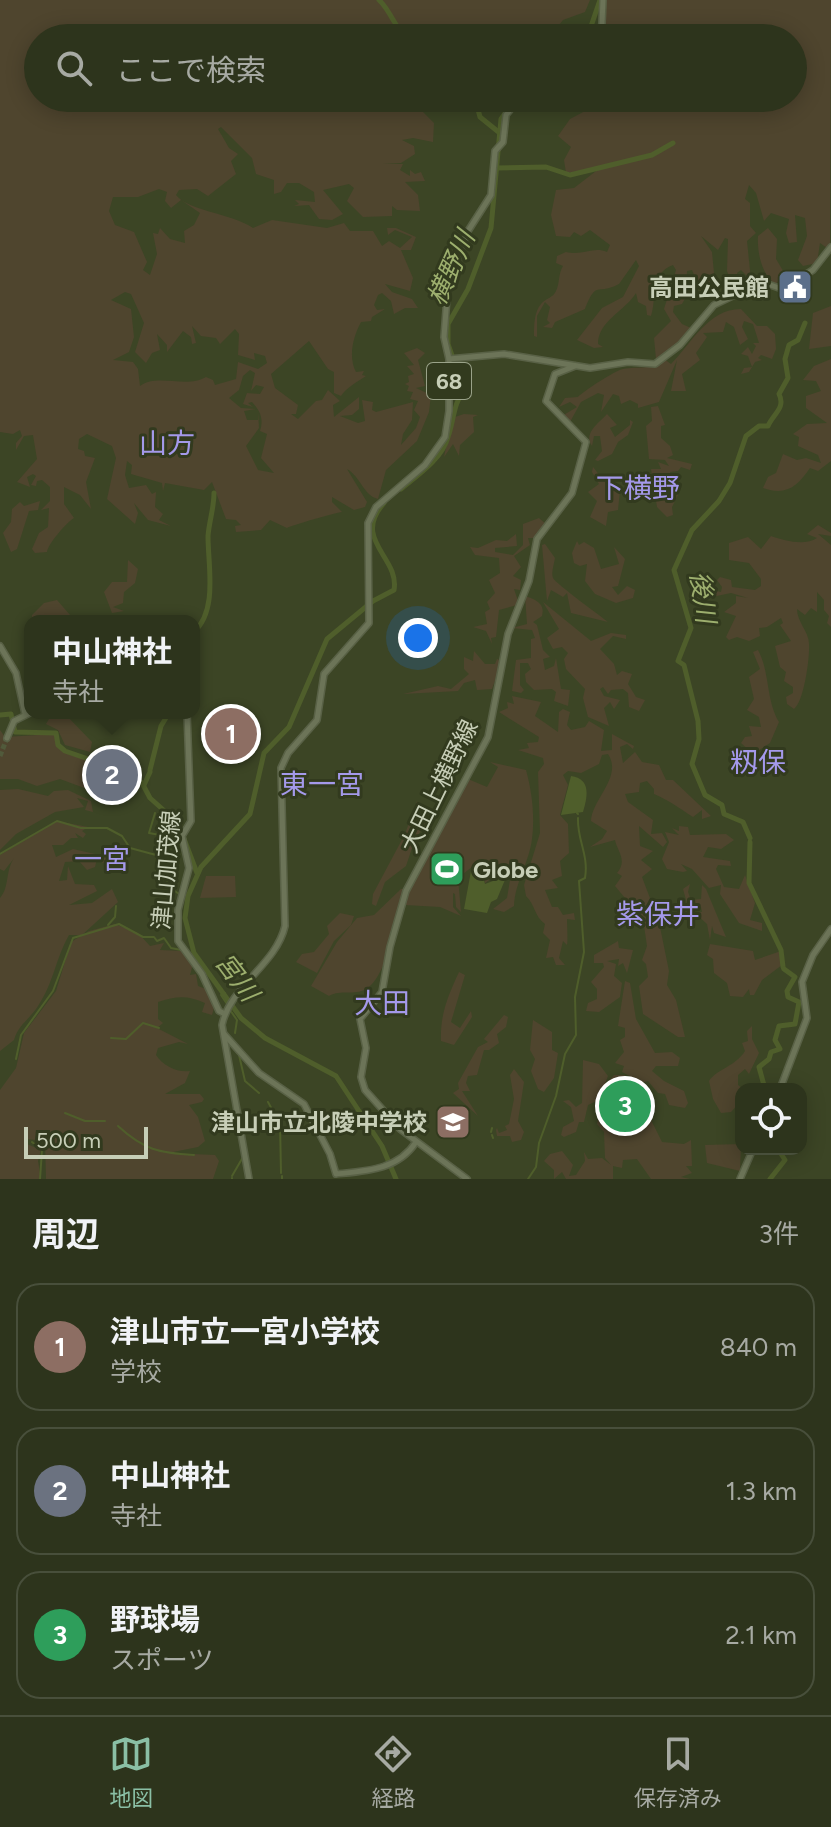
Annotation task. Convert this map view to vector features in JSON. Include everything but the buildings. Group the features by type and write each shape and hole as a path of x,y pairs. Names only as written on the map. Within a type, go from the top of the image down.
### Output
{"main road":[{"path":"602,24 603,0"},
{"name":"68","path":"226,1012 277,946 285,926 280,778 283,763 317,720 324,674 367,627 371,607 368,523 376,507 425,465 445,437 452,359 444,337 448,284 468,231 491,195 508,112"},
{"path":"452,359 512,355 600,368 631,362 655,364 680,345 719,302 762,282 782,289 813,270 831,247"},
{"name":"大田上横野線","path":"416,1142 388,1118 362,1083 366,1048 360,1019 382,992 390,947 407,889 488,737 508,634 529,581 538,537 572,493 584,460 586,442 546,401 556,373 575,366"},
{"path":"0,646 16,673 24,703"},
{"path":"7,738 17,719 24,716"},
{"name":"津山加茂線","path":"187,719 191,821 184,834 189,868 178,910 178,941 202,974 219,1011 226,1012"},
{"path":"782,1083 807,1018 801,986 803,976 831,929"},
{"path":"226,1012 222,1032 227,1043 249,1179"},
{"path":"227,1043 259,1073 304,1104 330,1154 336,1174 370,1172 395,1161 416,1142 467,1179"},
{"path":"740,1179 750,1155"}],"shaded area":[{"path":"0,0 590,0 585,12 560,24 24,24 24,112 423,112 434,123 433,142 413,138 402,140 414,146 415,154 401,163 383,164 403,164 400,170 410,176 410,170 415,174 421,172 425,181 405,182 418,195 420,211 397,210 392,206 392,216 363,217 347,201 354,188 349,184 323,190 343,214 332,220 319,219 309,205 294,206 299,204 295,200 315,202 314,192 299,183 287,183 281,192 274,194 274,180 256,174 252,158 221,127 218,129 229,148 238,154 231,161 236,174 208,196 197,189 179,190 176,195 190,205 253,228 272,220 327,228 344,223 350,231 373,231 382,246 389,241 400,248 412,237 395,230 388,235 387,228 396,228 416,237 411,250 401,250 413,278 410,291 385,284 392,292 412,299 418,308 405,308 394,314 391,301 382,293 378,295 374,305 377,310 385,309 371,321 361,322 352,347 356,372 364,371 362,375 366,376 341,396 334,393 334,372 328,369 309,341 271,374 275,388 298,405 296,414 291,414 298,419 316,401 322,400 328,390 340,401 333,405 334,417 359,397 359,409 352,415 340,416 358,423 365,421 362,400 373,402 372,410 376,412 413,402 412,420 403,434 401,445 416,428 420,417 414,410 418,401 410,399 413,392 407,391 409,386 405,384 409,382 408,376 414,374 407,366 414,365 404,353 417,348 425,353 418,360 425,386 416,388 431,395 429,412 417,441 386,470 378,499 369,494 347,469 367,502 365,507 354,510 332,497 332,502 342,512 287,528 270,520 261,530 236,532 235,526 241,525 236,520 226,519 212,482 204,490 165,483 163,491 162,483 131,474 132,465 127,461 125,475 129,488 146,485 152,494 156,492 155,507 163,514 159,520 171,526 148,520 134,503 138,513 135,524 107,499 116,458 112,446 87,434 79,439 78,449 84,451 85,456 95,458 86,482 91,509 80,495 64,487 64,504 74,518 58,534 47,552 35,553 32,549 39,533 48,527 49,508 41,510 50,501 50,487 42,480 37,481 36,486 31,485 36,476 33,474 27,477 30,487 17,482 37,459 33,435 24,436 16,450 16,443 22,436 20,430 13,434 0,432","holes":["159,189 167,192 165,201 171,208 181,200 200,213 194,225 184,231 185,243 170,239 160,228 158,234 153,233 157,254 150,275 143,270 147,262 134,232 115,225 109,211 113,197 138,197","125,292 131,294 144,323 135,352 146,363 152,353 160,350 157,334 167,345 167,352 183,331 191,337 192,344 196,343 192,326 201,336 216,338 220,344 235,329 239,334 238,355 255,360 254,353 265,356 267,363 258,369 238,362 236,379 215,385 213,380 206,377 190,382 147,382 140,386 138,369 133,362 113,360 129,352 134,337 131,309 111,300","250,370 255,373 251,391 256,385 264,387 260,394 247,393 243,404 253,407 248,403 252,402 259,412 262,422 260,431 267,434 261,458 274,473 258,470 246,446 259,428 258,412 258,420 247,420 244,411 256,409 241,408 229,398 239,390 243,376"]},
{"path":"605,0 831,0 830,245 827,248 820,243 817,263 803,266 798,260 807,236 805,218 795,215 797,242 789,243 786,233 789,219 771,213 764,221 756,193 749,185 745,199 750,203 750,226 756,233 747,241 751,280 741,270 737,273 739,285 733,286 727,271 728,239 725,238 718,250 701,236 712,252 716,294 704,299 692,270 687,271 686,297 682,304 674,306 673,312 682,324 691,328 678,344 656,359 654,338 671,321 664,309 676,270 673,265 660,274 651,316 647,315 646,306 638,302 636,293 602,329 598,344 603,347 594,348 577,340 602,308 623,297 639,266 636,260 619,284 595,291 585,309 555,322 552,328 543,327 550,323 547,320 550,307 545,302 537,316 537,337 534,336 535,319 539,307 557,288 563,266 556,263 557,256 566,252 607,252 610,245 590,230 581,236 574,232 570,237 556,236 551,215 556,190 574,188 600,168 566,173 564,160 571,147 558,136 570,119 583,112 807,112 807,24 605,24"},
{"path":"768,228 777,239 776,259 785,274 776,284 764,270 758,250 758,236"},
{"path":"831,306 831,346 809,349 813,313"},
{"path":"741,309 757,326 767,326 775,334 776,349 772,359 761,355 758,358 762,360 752,367 748,356 741,354 748,347 752,354 756,346 753,343 759,343 753,324 744,321 742,327 748,339 740,345 734,327 726,322 723,332 703,333 707,337 696,353 700,360 682,374 686,391 671,391 677,360 659,402 638,408 638,404 630,400 621,404 619,396 613,394 601,412 604,395 598,393 581,402 570,422 562,416 577,407 570,402 559,407 565,398 578,397 623,369 648,367 664,359 671,364 710,321 729,311"},
{"path":"831,359 831,461 818,471 810,468 800,480 785,490 763,488 768,477 776,473 783,454 797,460 806,458 821,463 818,455 798,446 799,437 793,434 807,424 827,423 806,408 806,396 821,391 816,381 803,380 814,366"},
{"path":"658,406 665,425 661,426 661,438 670,446 673,455 667,458 692,464 690,470 681,467 678,471 670,472 678,495 672,507 673,515 667,517 657,507 651,469 661,469 658,462 669,466 665,460 649,459 646,426 652,421 651,407"},
{"path":"464,414 478,415 473,417 474,432 460,445 459,456 453,444 444,457 452,418"},
{"path":"607,414 617,425 610,428 615,437 630,425 630,420 633,422 628,435 618,442 612,454 598,461 595,460 602,451 600,436 594,436 592,446 589,437"},
{"path":"593,467 604,481 620,491 618,510 608,512 606,526 590,517 597,501 588,492 599,484 592,472"},
{"path":"40,501 38,510 29,511 17,549 11,552 3,533 11,522 12,509 20,502 24,506"},
{"path":"539,518 547,525 539,530 536,538 528,538 530,545 514,556 521,567 513,576 521,580 520,590 514,589 517,605 499,610 496,637 491,638 492,644 486,631 473,627 487,624 485,612 490,609 487,602 495,593 489,580 500,573 499,558 475,555 470,547 478,548 496,540 507,541 516,534 517,546 495,548 495,552 513,555 523,545 523,524"},
{"path":"818,525 831,533 831,536 818,534 831,545 831,627 827,623 829,616 824,610 824,600 817,592 817,612 811,608 805,615 797,609 809,650 803,689 794,709 787,704 786,697 793,693 793,687 784,681 786,672 780,667 775,646 791,641 780,625 783,623 781,618 767,627 759,628 760,636 749,641 737,637 729,640 726,637 736,616 724,612 736,603 736,596 748,598 731,593 707,598 702,586 709,582 713,590 721,592 722,587 717,580 720,577 731,580 732,587 755,590 761,586 761,579 749,563 729,560 729,543 748,537 761,549 771,536 807,542 817,538 807,534"},
{"path":"577,541 579,545 584,542 594,548 601,569 619,564 614,547 625,559 618,586 612,587 618,595 627,586 635,590 633,598 616,603 595,594 585,581 587,564 580,566 574,563 572,553"},
{"path":"545,544 555,558 553,578 608,622 571,613 567,593 563,597 551,590 547,601 542,545"},
{"path":"128,560 138,569 135,583 124,592 123,603 113,607 124,611 112,613 104,592 112,582 127,582"},
{"path":"525,596 538,602 542,608 542,616 533,622 537,625 543,650 550,657 543,659 545,670 554,666 556,658 561,689 570,690 568,706 554,701 556,692 552,689 534,690 526,682 525,674 531,669 528,663 520,663 520,685 524,690 521,693 512,691 516,660 531,658 531,639 535,638 532,630 512,628 527,624"},
{"path":"57,600 70,615 32,615 44,603"},
{"path":"543,602 591,641 611,633 626,635 626,639 613,636 600,649 614,664 617,675 622,671 632,674 628,684 636,697 645,700 639,711 629,707 628,693 623,689 611,690 608,694 603,687 600,689 604,696 620,700 614,709 610,702 604,708 609,726 588,717 583,698 585,689 566,669 564,659 568,653 562,647 553,649 547,638 559,629"},
{"path":"758,650 779,722 770,743 753,754 741,743 745,737 752,736 749,726 761,727 759,717 747,710 754,699 749,677 760,669 753,652"},
{"path":"474,651 485,664 495,664 497,659 502,661 492,689 477,690 475,680 464,683 458,691 403,694 438,686 451,689 469,674 464,669 464,657 473,661"},
{"path":"512,696 541,702 535,716 558,732 559,712 563,709 570,712 567,725 571,730 585,727 589,721 604,730 601,751 612,750 612,734 634,746 633,749 627,744 620,747 623,763 635,752 642,762 659,765 666,780 673,780 711,816 702,819 702,810 693,817 654,794 647,781 640,783 639,792 625,794 628,802 653,820 651,834 662,833 667,842 663,847 639,826 640,846 653,851 641,860 652,869 642,877 659,922 669,971 667,985 676,1000 685,1037 678,1037 643,1014 639,986 648,977 646,964 642,960 647,946 643,919 634,905 626,915 633,920 621,919 625,898 615,886 622,876 617,873 622,860 615,840 590,847 607,831 591,821 612,771 608,754 602,755 599,764 581,773 568,771 563,775 568,785 560,815 568,824 569,853 560,861 562,876 552,880 558,888 545,890 552,907 558,907 563,915 574,913 575,920 567,919 567,945 563,941 559,958 565,965 556,965 553,957 546,958 550,940 543,933 545,924 526,896 524,885 540,833 538,772 544,764 543,758 518,750 529,748 527,743 538,742 539,737 499,712 508,708 507,702 514,704"},
{"path":"49,719 70,719 92,742 90,752 65,745 58,730 46,724"},
{"path":"0,730 5,737 54,734 64,749 92,761 103,776 129,792 107,789 95,792 60,779 37,786 18,779 0,779"},
{"path":"490,762 526,770 530,787 532,839 514,906 504,912 493,909 507,898 511,874 502,871 485,883 481,870 475,870 473,866 458,878 461,912 456,907 453,893 453,907 461,916 440,907 405,905 409,890 468,779 487,787 498,767"},
{"path":"571,776 585,785 583,812 561,815"},
{"path":"18,789 48,796 54,791 68,790 91,801 93,812 85,810 88,801 77,798 84,807 55,812 16,834 0,850 0,790"},
{"path":"417,801 421,819 426,824 415,839 406,866 385,882 376,906 372,904 373,894 405,834"},
{"path":"57,821 88,827 82,831 86,834 83,838 75,833 78,838 71,838 63,845 52,845 56,857 73,849 104,856 116,852 103,863 97,859 95,867 87,870 79,861 65,862 59,881 67,880 68,866 75,884 94,885 97,891 69,905 92,903 112,889 118,902 82,935 69,935 35,1011 18,1030 14,1040 0,1051 0,898 15,857 4,871 0,869 0,855"},
{"path":"679,826 688,827 690,835 726,834 734,840 721,849 708,847 703,857 730,861 731,866 718,865 716,869 724,887 739,889 745,875 755,903 750,920 762,923 762,931 739,923 720,894 721,885 709,888 692,869 681,864 687,871 667,869 662,859 669,842 665,832 679,835 672,828 679,831"},
{"path":"481,870 485,884 493,881 502,871 507,875 487,913 464,909 471,871"},
{"path":"206,876 235,876 236,897 200,898"},
{"path":"690,884 688,892 691,900 701,899 702,885 706,889 726,937 714,933 712,926 710,940 707,924 694,912 702,912 701,907 693,901 688,907 683,889"},
{"path":"401,889 405,889 391,944 373,983 361,991 329,996 311,986 337,942 357,918 374,915"},
{"path":"340,913 354,916 351,925 334,941 317,973 296,962 302,954 314,952 329,934 327,926"},
{"path":"115,924 138,933 150,946 164,943 160,950 182,951 193,964 190,975 196,974 198,986 206,989 214,1008 212,1015 202,1012 205,1003 199,1000 176,998 158,1002 158,1019 163,1023 157,1028 188,1044 179,1042 158,1048 156,1055 171,1068 190,1071 185,1083 165,1094 200,1094 204,1099 189,1105 198,1117 205,1141 198,1147 168,1153 215,1155 219,1161 213,1179 46,1179 45,1141 26,1139 27,1144 41,1150 38,1161 41,1179 0,1179 0,1090 16,1068 24,1033 56,991 71,942 89,931"},
{"path":"618,941 619,948 633,950 627,973 623,963 618,966 619,959 607,961 616,964 614,976 622,983 620,997 599,1012 586,1011 588,1003 597,999 597,989 591,982 604,967 603,963 594,963 594,955"},
{"path":"710,944 753,951 755,960 781,951 782,965 762,980 754,995 750,995 749,989 743,997 730,996 727,983 714,973 713,959 707,955"},
{"path":"459,972 465,975 451,1022 460,1028 471,1011 472,1017 454,1045 441,1041 441,1031 446,1005"},
{"path":"625,981 630,983 636,1019 655,1053 672,1052 680,1058 678,1066 656,1066 652,1071 684,1091 688,1103 685,1108 669,1105 665,1094 658,1093 648,1081 642,1083 622,1072 624,1066 615,1063 624,1052 620,1040 625,1037 625,1028 618,1026"},
{"path":"504,1015 508,1017 506,1027 497,1034 499,1043 484,1050 477,1075 468,1076 466,1083 470,1091 462,1091 478,1116 453,1093 459,1089 458,1083 478,1047 488,1042 484,1039"},
{"path":"533,1020 552,1032 552,1050 558,1053 554,1078 544,1092 538,1089 531,1071 535,1059 530,1050"},
{"path":"752,1026 752,1039 759,1053 749,1074 745,1069 738,1075 735,1108 731,1112 721,1113 713,1099 709,1081 745,1051 742,1043 748,1041 747,1031"},
{"path":"583,1060 599,1064 608,1076 599,1100 588,1105 584,1122 579,1122 576,1132 564,1137 561,1135 563,1127 574,1121 571,1107 563,1101 569,1100 576,1107 582,1103"},
{"path":"514,1069 524,1082 518,1121 524,1132 521,1140 512,1142 510,1136 497,1136 496,1130 499,1133 507,1130 505,1126 509,1124 514,1099 510,1075"},
{"path":"614,1075 624,1075 641,1086 648,1114 662,1142 684,1144 691,1140 692,1166 686,1166 692,1173 681,1177 690,1179 651,1179 637,1159 623,1160 622,1168 613,1166 613,1179 566,1179 562,1172 554,1179 554,1170 544,1161 550,1154 562,1151 573,1165 569,1176 576,1175 585,1161 584,1152 588,1159 602,1158 611,1165 605,1158 604,1132 597,1124 606,1084"},
{"path":"735,1144 735,1155 741,1155 740,1171 707,1163 705,1145"}],"waterway":[{"path":"379,0 396,24"},
{"name":"横野川","path":"592,24 600,0"},
{"path":"479,112 480,117 501,134"},
{"name":"横野川","path":"401,489 441,452 464,389 448,344 448,324 468,289 491,228 501,119 506,112"},
{"path":"496,168 546,167 570,175 652,155 673,143"},
{"name":"後川","path":"750,838 743,822 724,814 722,805 705,795 692,764 699,739 698,721 684,665 678,661 691,628 674,570 692,530 719,501 730,483 746,436 759,426 768,426 778,411 781,403 779,394 788,378 785,359 789,345 798,340 805,323"},
{"path":"200,624 209,600 208,536 214,493"},
{"name":"横野川","path":"384,503 375,516 372,528 394,578 394,590 373,601 327,639 289,727 264,753 250,814 201,867 188,896 185,918 194,953 241,1018 265,1038 336,1076 382,1146 396,1179"},
{"name":"宮川","path":"0,715 11,714 15,732 56,733 58,745 65,751 94,761 119,765 142,783 150,798 178,823 197,873"},
{"path":"150,770 165,719"},
{"path":"92,792 109,784 113,786 125,771"},
{"path":"144,785 150,772"},
{"path":"155,813 149,833 160,835"},
{"path":"528,1179 536,1167 539,1143 556,1096 565,1054 576,1035 575,997 584,952 579,881 585,878 586,870 578,818"},
{"path":"0,854 57,821 81,828 107,828 122,836 130,848 156,855 157,878 179,894"},
{"path":"157,852 160,835 167,828"},
{"name":"後川","path":"750,842 749,883 781,950 783,967"},
{"path":"167,883 168,853"},
{"path":"108,925 115,917 116,906"},
{"path":"16,1059 21,1035 53,991 73,938 119,924 143,937 154,937 157,941 164,938 171,948 181,950"},
{"name":"後川","path":"763,1083 759,1067 769,1059 771,1052 780,1049 775,1040 779,1026 795,1024 799,1002 788,997 787,991 795,977 784,969"},
{"path":"225,993 221,995 227,1004"},
{"path":"230,1010 237,1020 235,1033"},
{"path":"111,1038 126,1039 143,1023 159,1028"},
{"path":"239,1055 245,1081 259,1093"},
{"path":"268,1102 274,1113"},
{"path":"65,1113 85,1121 105,1121"},
{"path":"275,1115 280,1123 281,1173"},
{"path":"118,1126 153,1149 194,1155"},
{"path":"491,1132 492,1128"},
{"path":"32,1142 42,1150 40,1179"},
{"name":"後川","path":"770,1179 785,1160 782,1155"},
{"path":"232,1176 243,1157"}],"tunnel":[{"path":"0,756 7,738"}],"place":[{"name":"高田公民館","path":"795,287"},
{"name":"津山市立一宮小学校","path":"231,734"},
{"name":"中山神社","path":"112,775"},
{"name":"Globe","path":"447,869"},
{"name":"野球場","path":"625,1106"},
{"name":"津山市立北陵中学校","path":"453,1122"}],"district":[{"name":"山方","path":"167,443"},
{"name":"下横野","path":"638,488"},
{"name":"籾保","path":"758,762"},
{"name":"東一宮","path":"322,784"},
{"name":"一宮","path":"102,859"},
{"name":"紫保井","path":"658,914"},
{"name":"大田","path":"382,1003"}]}
